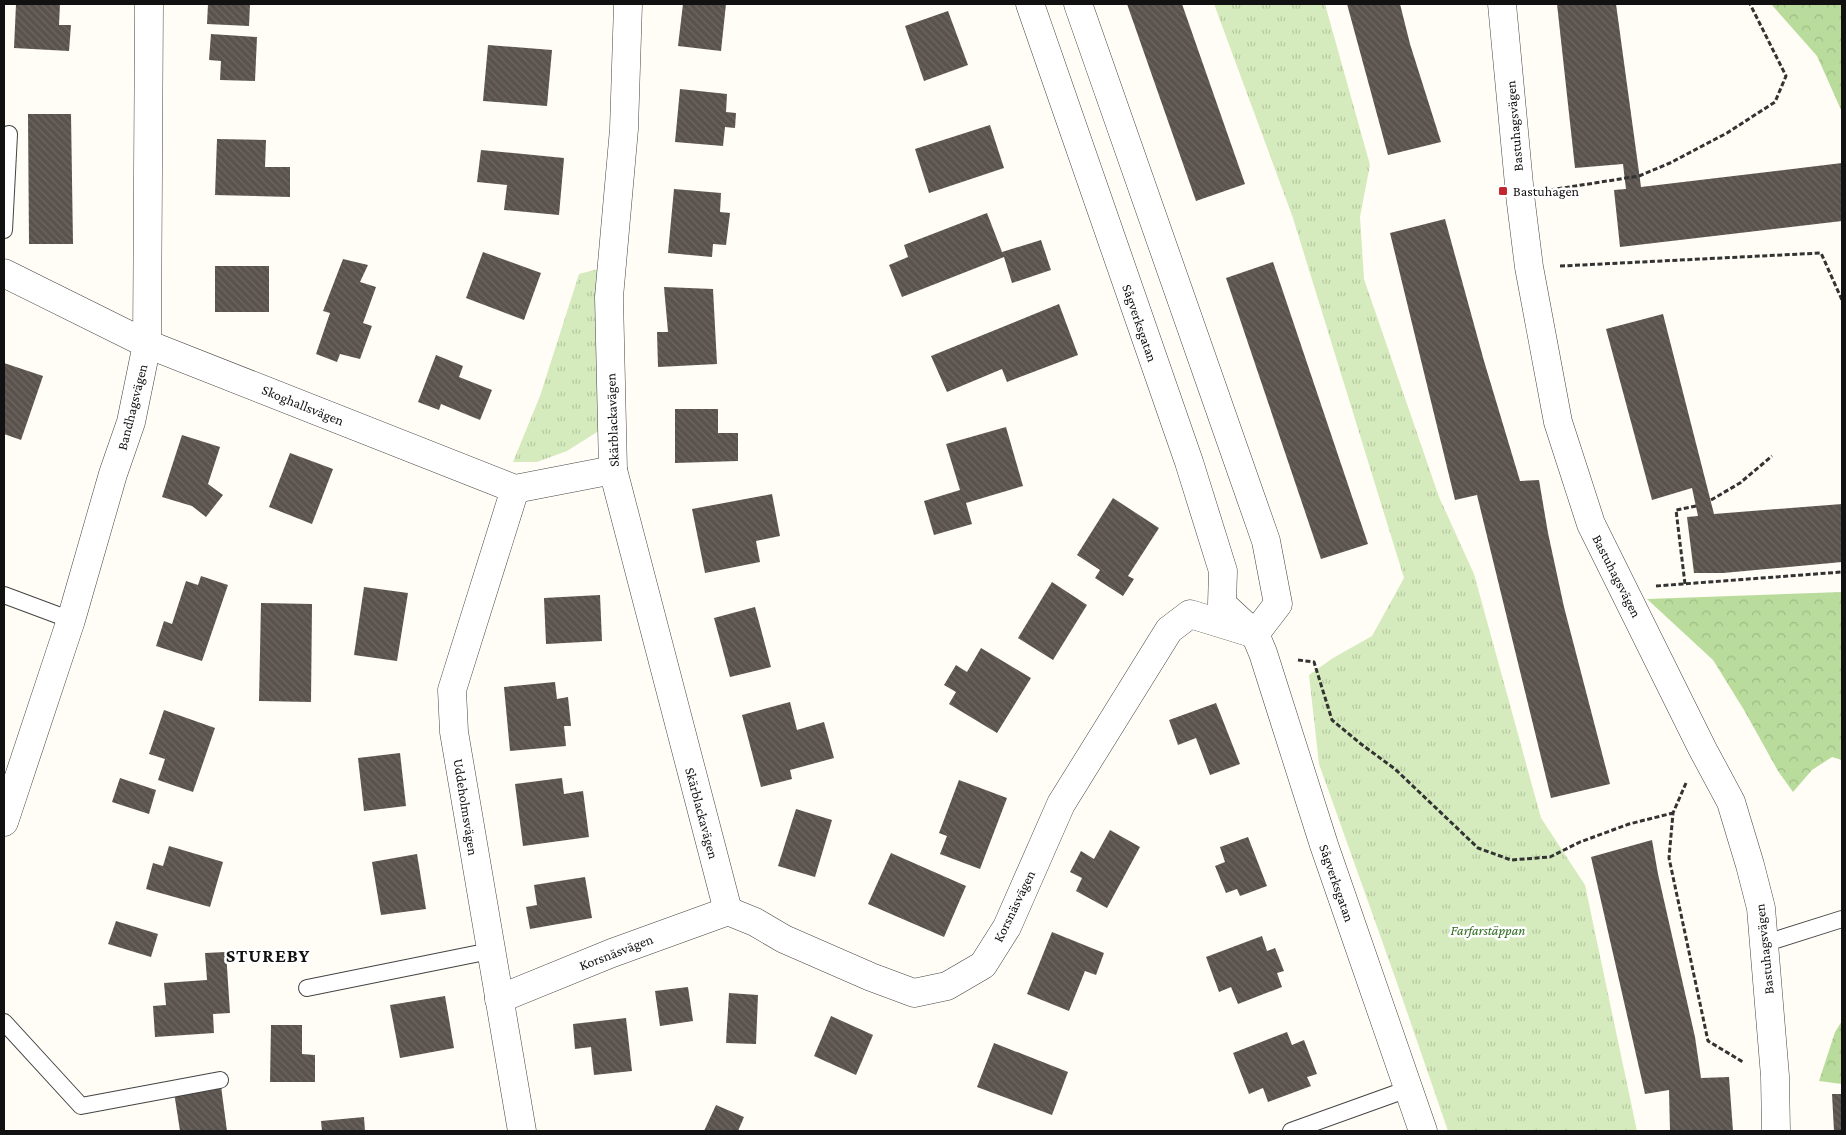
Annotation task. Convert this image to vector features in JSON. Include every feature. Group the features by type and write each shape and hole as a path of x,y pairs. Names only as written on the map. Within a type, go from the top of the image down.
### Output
{"street":[{"name":"Bandhagsvägen","path":"4,822 71,620 113,474 131,422 147,344 149,4"},
{"name":"Skärblackavägen","path":"628,4 624,129 608,297 613,470 728,912"},
{"name":"Sågverksgatan","path":"1030,4 1189,462 1222,571 1222,604 1259,644 1324,845 1424,1131"},
{"path":"1078,4 1266,541 1278,604 1259,644"},
{"name":"Bastuhagsvägen","path":"1502,4 1520,195 1529,267 1558,422 1591,524 1702,748 1731,802 1761,908 1775,1076 1776,1131"},
{"name":"Skoghallsvägen","path":"4,273 147,344 515,489"},
{"path":"515,489 613,470"},
{"name":"Uddeholmsvägen","path":"515,489 452,690 454,732 522,1131"},
{"name":"Korsnäsvägen","path":"499,999 612,953 728,912 755,922 784,939 870,977 914,993 947,986 983,965 1007,927 1061,804 1169,630 1190,614 1259,644"}],"lane":[{"path":"4,230 9,134"},
{"path":"4,595 71,620"},
{"path":"1763,944 1842,919"},
{"path":"306,988 490,951"},
{"path":"4,1022 82,1106 220,1080"},
{"path":"1290,1131 1408,1089"}],"path":[{"path":"1520,195 1639,176 1670,164 1727,133 1775,102 1786,76 1750,4"},
{"path":"1529,267 1821,254 1842,300"},
{"path":"1711,500 1740,483 1772,456"},
{"path":"1685,584 1676,510 1696,506"},
{"path":"1624,589 1842,572"},
{"path":"1259,644 1314,662 1332,720 1395,769 1478,848 1511,860 1550,858 1580,842 1630,824 1673,813"},
{"path":"1702,748 1673,813 1669,858 1708,1042 1739,1061 1775,1076"}],"green space":[{"name":"Farfarstäppan","path":"1214,4 1325,4 1370,165 1360,217 1364,279 1439,497 1474,574 1541,818 1585,885 1637,1131 1448,1131 1319,764 1309,675 1333,658 1372,636 1404,578 1293,218"},
{"path":"1771,4 1842,4 1842,112 1817,56"},
{"path":"610,266 605,427 567,451 537,462 513,462 540,396 579,274"},
{"path":"1842,592 1842,760 1832,757 1812,770 1793,792 1778,771 1713,660 1647,599"},
{"path":"1842,1021 1842,1084 1819,1081 1835,1032"}],"building":[{"path":"16,4 60,4 59,25 71,25 69,51 14,48"},
{"path":"208,4 250,4 249,26 207,24"},
{"path":"683,4 726,4 721,51 678,46"},
{"path":"1127,4 1182,4 1245,184 1196,201"},
{"path":"1347,4 1400,4 1410,44 1441,142 1388,155"},
{"path":"1557,4 1616,4 1641,187 1842,163 1842,221 1620,247 1614,190 1626,189 1623,164 1575,168"},
{"path":"948,11 968,65 924,81 905,26"},
{"path":"211,34 257,37 255,81 220,80 221,61 209,60"},
{"path":"488,45 552,50 547,106 483,101"},
{"path":"680,89 727,94 726,112 736,113 735,128 725,127 723,146 675,142"},
{"path":"28,114 71,114 73,244 29,244"},
{"path":"990,125 1004,168 929,193 915,149"},
{"path":"217,139 266,140 265,167 290,167 290,197 215,195"},
{"path":"481,150 564,158 559,215 504,210 507,185 477,182"},
{"path":"674,189 721,193 720,212 730,213 726,245 713,244 712,257 668,253"},
{"path":"987,213 1002,252 1041,240 1051,270 1012,283 1004,257 902,297 889,265 908,257 904,245"},
{"path":"1445,219 1484,361 1520,481 1539,480 1564,607 1610,784 1551,798 1477,495 1455,500 1390,233"},
{"path":"483,252 541,273 524,320 466,298"},
{"path":"343,259 368,265 360,282 376,287 363,323 372,326 360,359 340,354 337,362 316,354 330,313 323,311"},
{"path":"1273,262 1368,544 1321,559 1226,278"},
{"path":"215,266 269,266 269,312 215,312"},
{"path":"664,287 713,289 717,364 658,367 657,332 668,332"},
{"path":"1059,304 1078,355 1007,382 1002,369 947,392 931,356"},
{"path":"1663,314 1714,514 1842,504 1842,562 1723,573 1694,573 1687,517 1698,516 1692,488 1652,500 1606,329"},
{"path":"436,355 463,366 459,377 492,390 480,420 441,404 439,410 418,402"},
{"path":"4,363 43,376 21,440 4,434"},
{"path":"675,409 718,409 718,433 738,433 738,461 675,463"},
{"path":"1006,427 1023,486 966,503 972,524 934,535 924,501 960,490 946,444"},
{"path":"182,435 220,447 208,484 223,495 206,517 192,506 162,497"},
{"path":"290,453 333,469 312,524 269,507"},
{"path":"772,494 780,536 756,541 760,562 705,573 692,509"},
{"path":"1113,498 1159,528 1128,576 1134,579 1123,596 1095,578 1100,570 1077,555"},
{"path":"201,576 228,585 202,661 156,646 164,621 172,624 186,581 198,585"},
{"path":"1052,582 1087,605 1053,660 1018,638"},
{"path":"364,587 408,593 397,661 354,655"},
{"path":"600,595 602,641 546,644 544,598"},
{"path":"261,603 312,604 311,702 259,701"},
{"path":"755,607 771,667 730,677 714,618"},
{"path":"981,648 1031,678 997,733 949,704 956,692 944,685 956,665 967,672"},
{"path":"555,682 557,699 568,697 571,726 564,726 566,746 510,751 504,687"},
{"path":"790,702 797,730 824,722 834,758 790,770 792,779 761,787 742,715"},
{"path":"1216,703 1240,764 1210,775 1196,738 1178,745 1169,720"},
{"path":"164,710 215,728 193,792 158,780 165,759 149,754"},
{"path":"400,753 406,806 364,811 358,758"},
{"path":"120,778 156,790 149,814 112,802"},
{"path":"562,778 564,794 583,791 589,837 523,846 515,784"},
{"path":"959,780 1007,798 980,869 940,854 947,836 939,833"},
{"path":"796,809 832,820 815,877 778,866"},
{"path":"1110,830 1140,847 1107,908 1076,891 1082,878 1070,872 1081,851 1094,859"},
{"path":"1248,837 1267,886 1240,896 1237,889 1226,893 1215,866 1225,862 1220,847"},
{"path":"1652,840 1695,1037 1701,1078 1729,1077 1733,1131 1670,1131 1669,1090 1645,1094 1591,857"},
{"path":"169,846 223,862 210,907 146,889 153,863 163,866"},
{"path":"891,853 966,886 944,937 868,904"},
{"path":"417,854 426,909 381,915 372,862"},
{"path":"585,877 592,918 530,929 526,907 537,905 534,885"},
{"path":"116,921 158,934 151,957 108,944"},
{"path":"1052,932 1104,953 1096,975 1085,971 1069,1011 1027,994"},
{"path":"1262,936 1267,951 1275,948 1284,971 1277,973 1282,987 1238,1004 1231,987 1219,992 1206,957"},
{"path":"226,952 230,1013 213,1014 214,1033 155,1037 153,1006 166,1005 164,983 207,980 205,953"},
{"path":"688,987 693,1021 660,1026 655,991"},
{"path":"729,993 758,995 756,1044 726,1043"},
{"path":"445,996 454,1048 400,1058 390,1005"},
{"path":"831,1016 873,1035 856,1075 814,1056"},
{"path":"626,1018 632,1071 594,1075 591,1047 575,1049 573,1024"},
{"path":"271,1025 302,1025 302,1054 315,1055 315,1082 270,1082"},
{"path":"1287,1032 1292,1045 1304,1040 1317,1074 1307,1077 1311,1086 1268,1102 1263,1088 1249,1094 1233,1053"},
{"path":"994,1043 1068,1072 1052,1115 977,1087"},
{"path":"221,1086 227,1131 180,1131 174,1092"},
{"path":"1832,1094 1842,1094 1842,1131 1834,1131"},
{"path":"716,1105 744,1117 738,1131 704,1131"},
{"path":"364,1117 365,1131 322,1131 321,1121"}],"place":[{"name":"Bastuhagen","path":"1503,191"}],"district":[{"name":"STUREBY","path":"268,955"}]}
